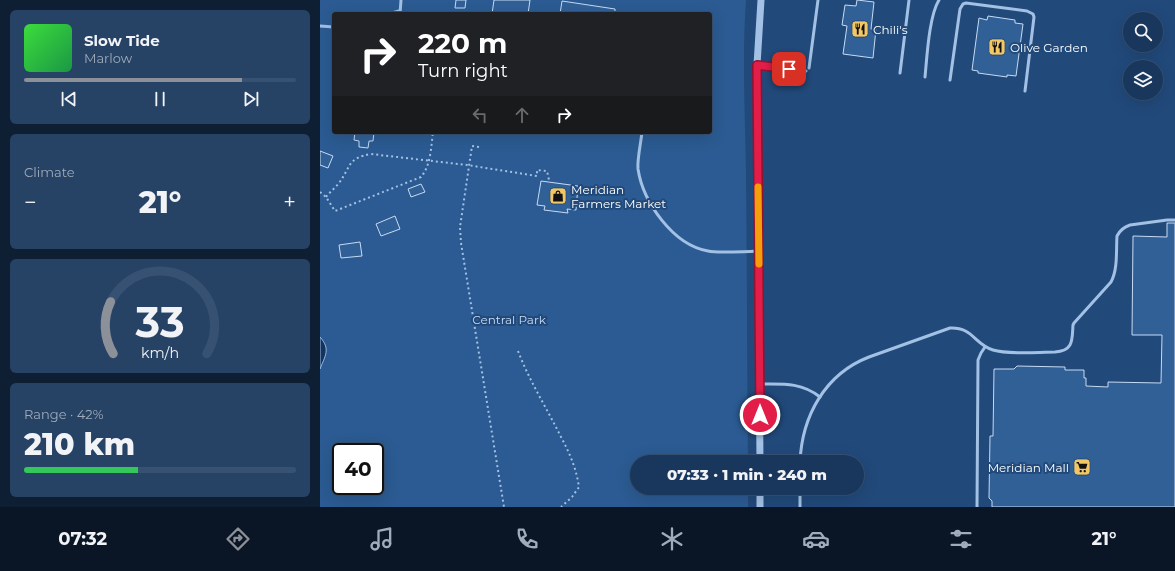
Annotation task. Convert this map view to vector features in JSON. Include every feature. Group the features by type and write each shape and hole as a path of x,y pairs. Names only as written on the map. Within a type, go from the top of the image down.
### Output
{"street":[{"path":"760,455 757,65 761,0"},
{"path":"760,495 760,507"}],"lane":[{"path":"399,12 401,0"},
{"path":"809,68 818,0"},
{"path":"900,73 909,0"},
{"path":"925,77 933,14 939,0"},
{"path":"950,80 960,8 963,4 969,3 1027,11 1033,14 1034,17 1025,91"},
{"path":"320,26 332,27"},
{"path":"757,65 806,71"},
{"path":"642,134 638,168 650,203 668,227 684,241 696,248 709,252 759,252"},
{"path":"801,455 802,438 820,397 839,374 858,361 944,330 956,328 964,330 985,347 992,350 1005,352 1055,352 1064,350 1072,341 1074,323 1111,282 1115,271 1117,236 1122,229 1130,225 1175,220"},
{"path":"977,507 978,360 985,347"},
{"path":"760,384 796,385 808,389 820,397"},
{"path":"800,495 800,507"}],"path":[{"path":"320,192 326,197 335,211 421,177 426,172 433,134"},
{"path":"479,147 472,146 460,227 504,507"},
{"path":"326,197 340,182 348,167 359,157 371,154 468,165 537,176 537,170 547,171 549,180"},
{"path":"518,351 525,368 573,459 580,487 572,498 561,507"}],"green space":[{"name":"Central Park","path":"320,0 746,0 744,64 748,455 630,455 630,495 748,495 748,507 320,507"}],"shaded area":[{"path":"320,337 325,345 326,353 320,369"}],"building":[{"path":"456,0 466,0 465,8 455,8"},
{"path":"494,0 530,0 528,12 492,12"},
{"name":"Chili's","path":"857,0 874,2 871,29 876,29 873,58 843,54 847,26 842,25 845,5 856,6"},
{"path":"562,1 615,9 615,12 560,12"},
{"name":"Olive Garden","path":"988,16 1015,20 1015,23 1023,24 1016,76 1007,75 1007,77 978,73 978,71 972,70 979,18 987,20"},
{"path":"355,134 374,134 373,141 369,141 368,148 359,147 359,141 354,140"},
{"path":"320,151 333,156 328,168 320,165"},
{"name":"Meridian Farmers Market","path":"541,181 578,186 576,210 567,209 568,213 544,210 545,206 537,205"},
{"path":"421,184 425,192 411,197 408,189"},
{"path":"395,216 400,229 381,236 376,224"},
{"name":"Meridian Mall","path":"1167,223 1175,223 1175,507 992,507 992,501 989,498 990,436 993,436 994,369 1014,369 1017,366 1065,367 1065,370 1084,370 1086,386 1108,387 1108,382 1161,383 1162,335 1132,335 1133,236 1167,237"},
{"path":"360,242 362,256 341,258 339,245"}],"slow traffic":[{"path":"758,187 759,264"}],"place":[{"name":"Chili's","path":"860,29"},
{"name":"Olive Garden","path":"997,47"},
{"name":"Meridian Farmers Market","path":"558,196"},
{"name":"Meridian Mall","path":"1082,467"}],"route":[{"path":"760,415 757,65 789,69"}]}
